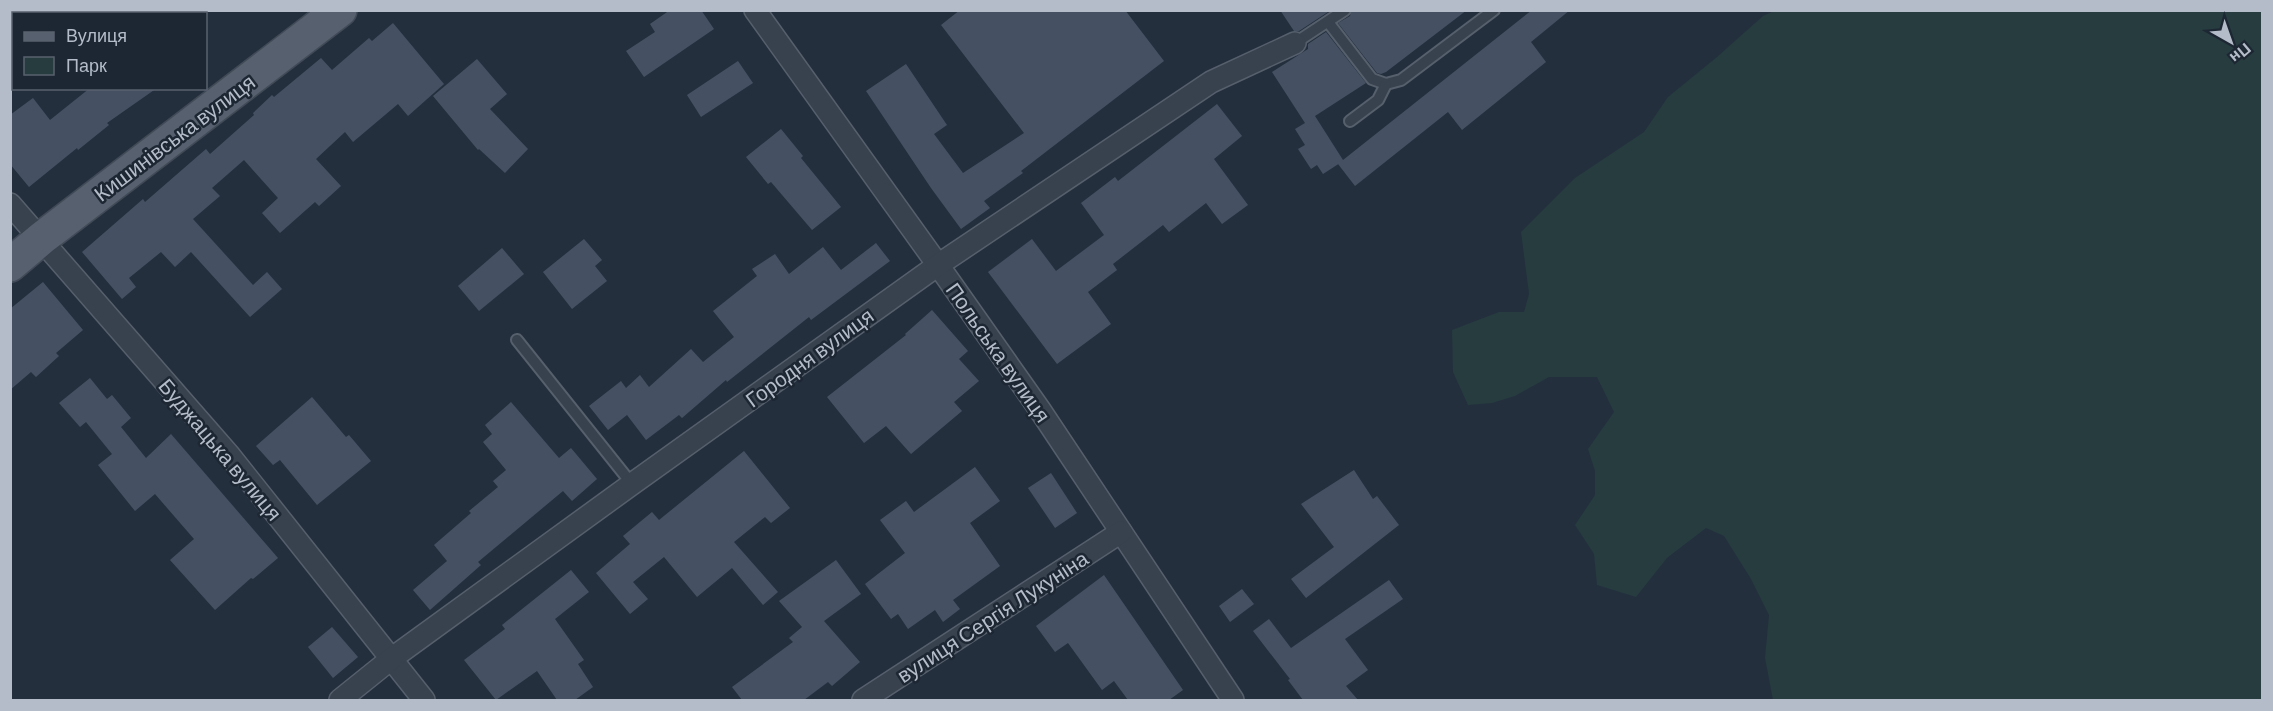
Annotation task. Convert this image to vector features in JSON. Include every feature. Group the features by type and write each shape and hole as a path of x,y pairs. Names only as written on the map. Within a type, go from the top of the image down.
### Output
{"main road":[{"name":"Кишинівська вулиця","path":"10,265 340,10"}],"street":[{"name":"Польська вулиця","path":"755,10 939,265 1040,410 1233,700"},
{"name":"Городня вулиця","path":"340,700 392,659 632,484 939,265 1211,82 1295,43"},
{"name":"Буджацька вулиця","path":"10,204 230,456 424,700"},
{"name":"вулиця Сергія Лукуніна","path":"863,700 1121,532"}],"lane":[{"path":"1295,43 1345,10"},
{"path":"1328,22 1372,79 1386,84 1401,80 1494,10"},
{"path":"1350,121 1378,100 1386,84"},
{"path":"517,340 632,484"}],"green space":[{"path":"1774,11 2262,11 2262,700 1773,700 1765,658 1769,615 1751,579 1724,536 1706,528 1667,558 1636,597 1597,585 1594,554 1575,525 1595,495 1595,471 1588,449 1614,412 1597,377 1549,377 1515,396 1492,403 1468,405 1453,372 1452,330 1499,312 1524,312 1529,294 1521,232 1575,178 1644,132 1668,97 1763,16"}],"building":[{"path":"670,10 701,10 714,29 644,77 626,51 655,32 650,24"},
{"path":"960,10 1125,10 1164,61 1021,171 1023,173 984,201 990,208 961,229 866,91 906,64 947,125 934,134 963,173 1024,133 941,25"},
{"path":"1280,10 1331,10 1299,31 1294,31"},
{"path":"1352,10 1467,10 1381,74 1377,73 1338,23 1350,16"},
{"path":"1532,10 1570,10 1531,42 1546,62 1462,130 1448,112 1355,186 1338,164 1323,174 1317,165 1311,169 1298,149 1305,145 1295,129 1305,123 1272,72 1308,49 1308,44 1326,32 1366,83 1315,116 1343,160"},
{"path":"393,23 444,84 408,116 398,104 353,142 345,132 316,159 341,186 319,206 315,202 280,233 262,213 278,198 244,160 212,188 220,196 193,219 253,285 267,272 282,289 250,317 191,252 175,267 161,252 129,278 136,287 122,299 82,252 206,149 210,154 254,115 253,113 272,95 274,97 321,58 332,70 369,38 372,41"},
{"path":"477,59 507,94 490,109 528,149 505,173 478,150 433,96"},
{"path":"738,61 753,83 701,117 687,95"},
{"path":"88,90 154,90 107,123 109,125 29,187 10,164 10,115 33,98 50,120"},
{"path":"1217,104 1242,136 1214,159 1248,205 1222,224 1206,203 1169,232 1163,225 1113,264 1117,270 1088,292 1111,324 1057,364 988,272 1032,239 1056,271 1104,235 1081,203 1115,177 1118,181"},
{"path":"781,129 803,156 801,158 841,207 812,230 746,157"},
{"path":"584,239 602,260 595,266 607,281 572,309 543,272"},
{"path":"876,243 890,261 811,320 809,317 727,382 726,380 682,418 679,415 646,440 627,415 608,430 589,406 621,381 626,388 640,375 649,387 691,349 703,362 734,337 713,311 757,276 752,269 775,254 789,274 823,247 841,270"},
{"path":"502,248 524,274 479,311 458,286"},
{"path":"43,282 83,330 56,353 59,356 36,377 31,372 10,390 10,309"},
{"path":"932,310 968,351 959,359 979,381 954,402 962,411 911,454 886,426 864,443 827,397 906,335"},
{"path":"90,378 107,399 112,395 131,418 121,427 146,458 171,434 278,558 215,610 170,560 194,539 155,494 135,511 98,465 112,454 86,422 80,427 59,403"},
{"path":"312,397 346,437 349,435 371,461 317,505 280,460 273,465 256,446"},
{"path":"511,402 559,458 571,448 597,479 572,501 563,491 478,562 481,565 430,610 413,590 447,561 434,545 498,487 493,481 506,470 483,442 492,434 485,425"},
{"path":"744,451 790,508 771,523 765,517 734,542 778,592 763,605 732,568 697,597 664,557 633,582 648,599 630,614 596,573 630,544 623,536 652,512 659,520"},
{"path":"975,467 1000,501 970,523 1000,566 953,600 960,609 943,622 935,610 908,629 898,614 891,619 865,584 905,553 880,520 906,501 914,512"},
{"path":"1354,470 1373,499 1377,496 1399,525 1306,598 1291,579 1334,547 1301,504"},
{"path":"1051,473 1077,513 1055,528 1028,488"},
{"path":"836,560 861,594 824,621 860,662 832,686 828,682 804,700 742,700 732,687 793,642 789,638 802,627 779,601"},
{"path":"571,570 589,592 555,619 584,660 578,664 593,687 575,700 557,700 537,671 496,700 464,660 505,629 502,625"},
{"path":"1104,575 1183,690 1169,700 1128,700 1114,681 1102,690 1068,643 1055,652 1036,626"},
{"path":"1389,580 1403,599 1345,639 1368,670 1346,686 1358,700 1303,700 1253,631 1269,619 1291,648"},
{"path":"1242,589 1254,604 1230,622 1219,606"},
{"path":"332,627 358,657 333,678 308,647"}]}
